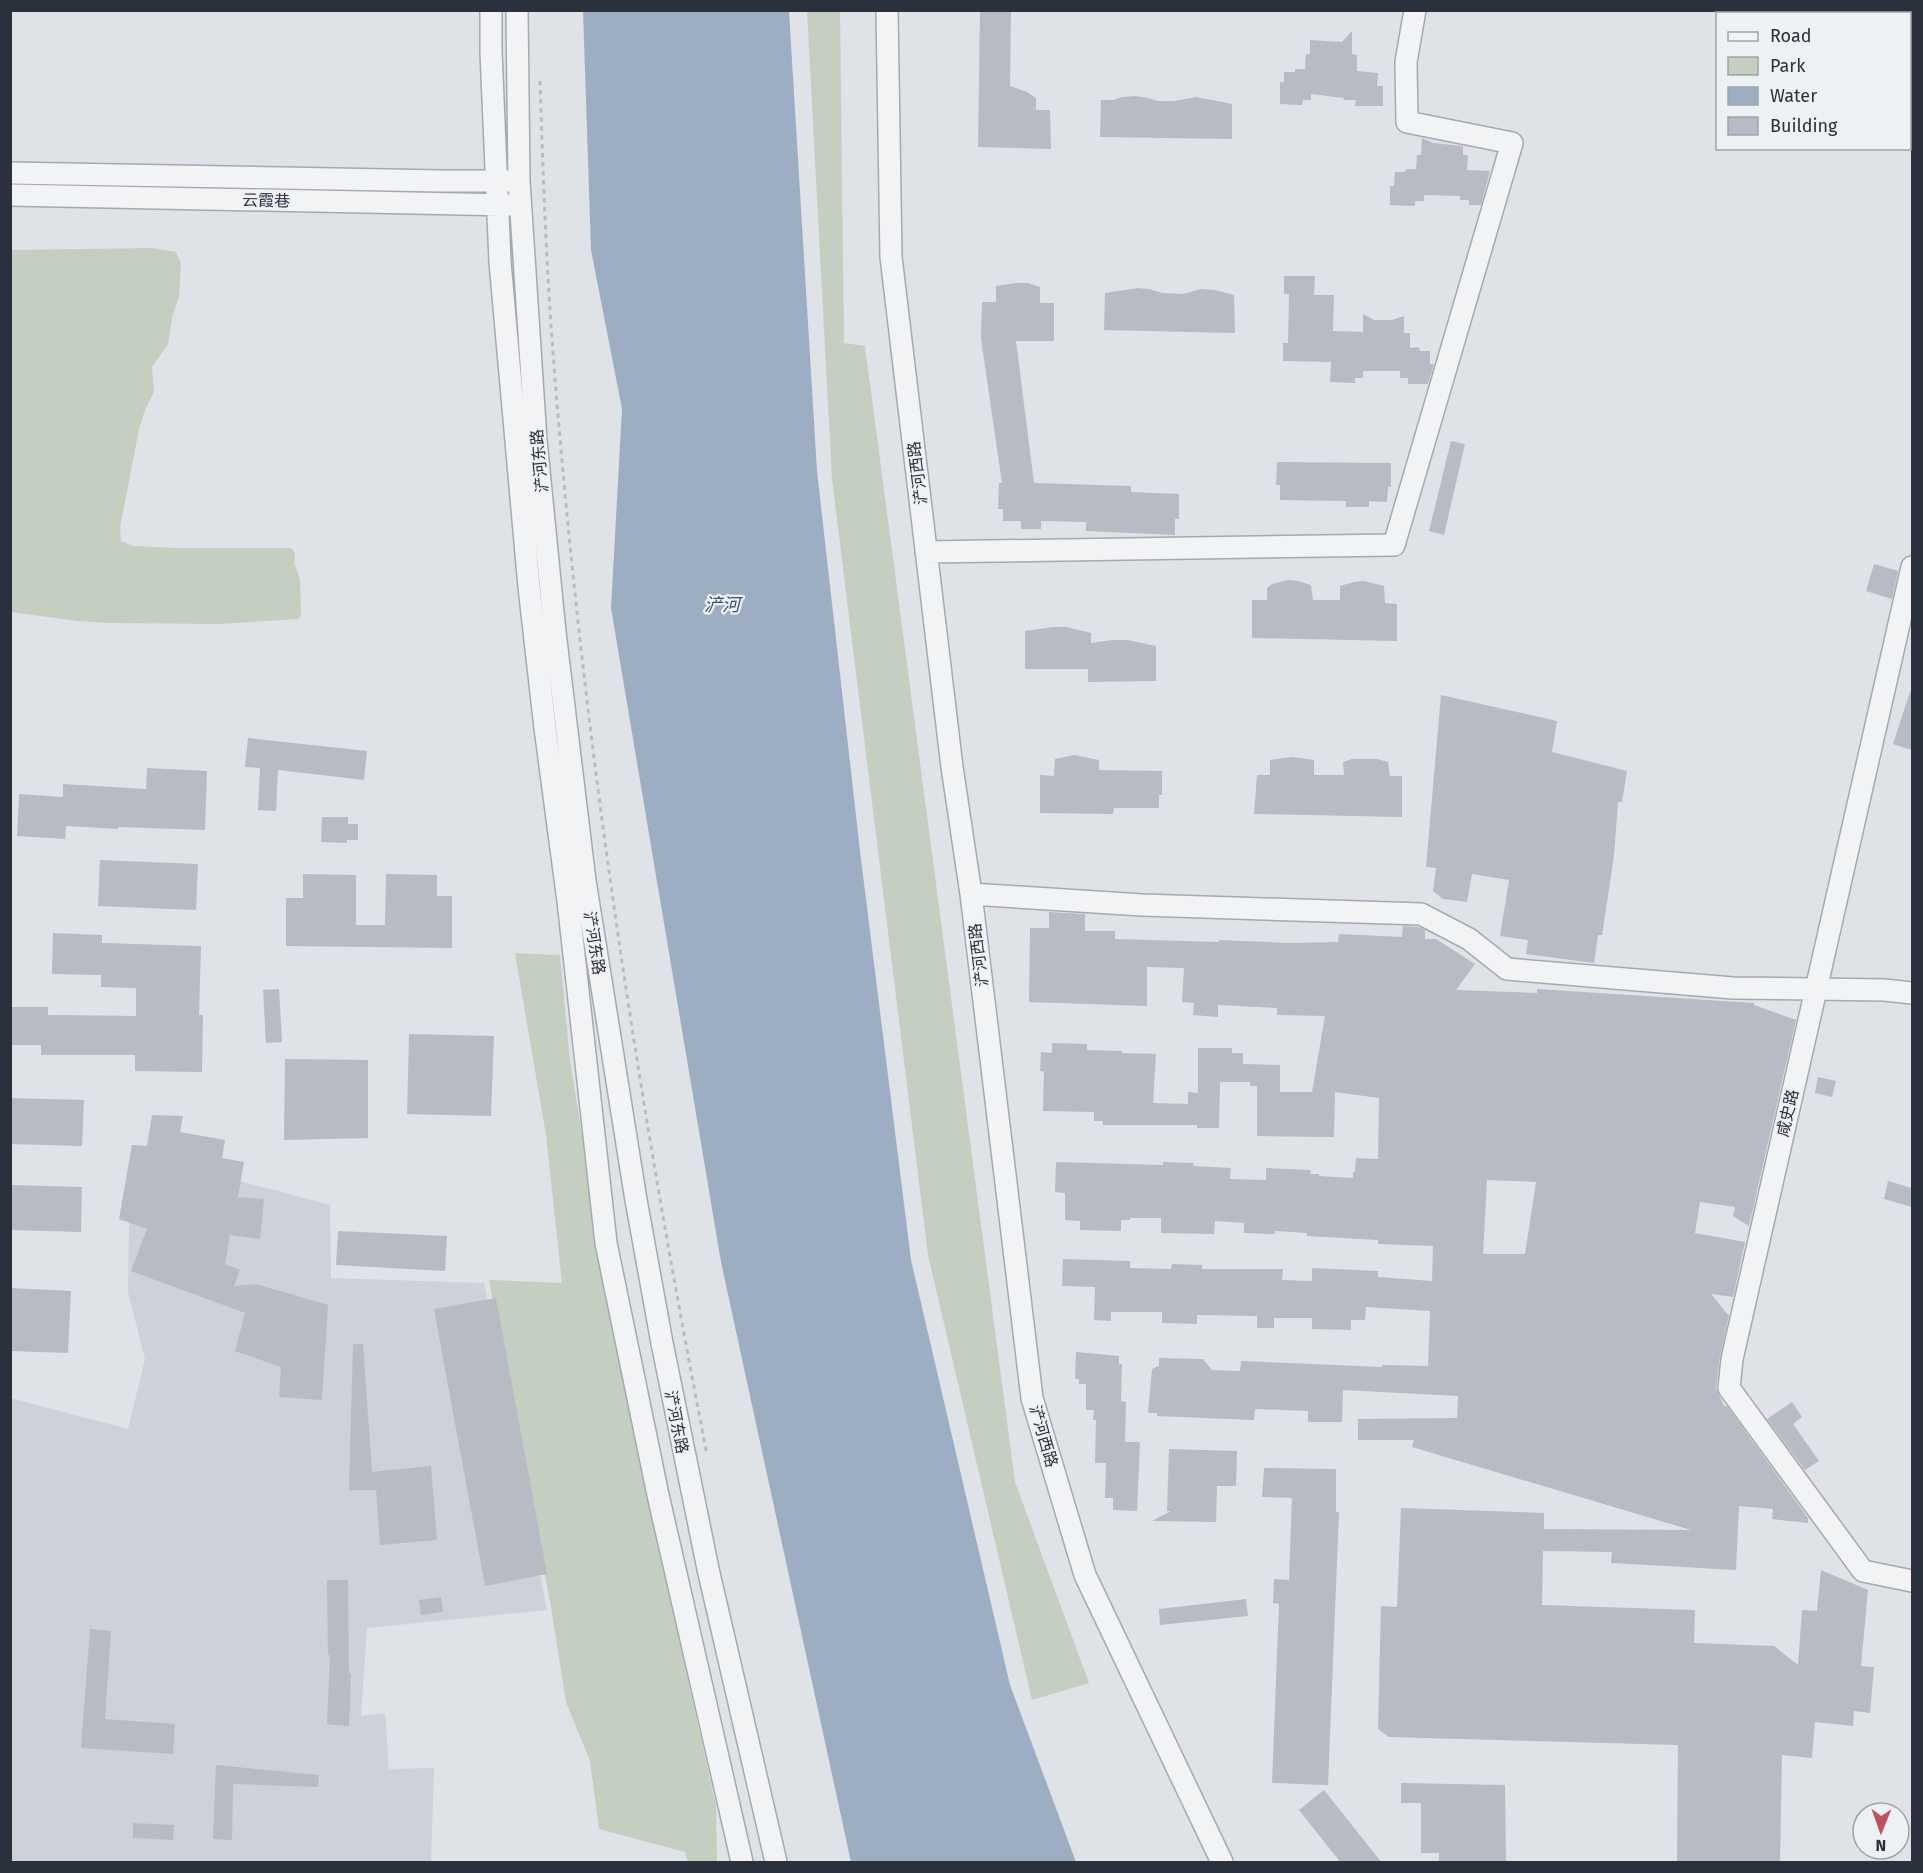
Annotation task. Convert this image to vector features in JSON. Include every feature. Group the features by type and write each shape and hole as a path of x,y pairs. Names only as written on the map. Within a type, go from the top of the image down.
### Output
{"street":[{"name":"浐河东路","path":"491,10 500,262 530,598 568,901 606,1243 661,1506 742,1863"},
{"name":"浐河东路","path":"518,10 520,205 536,440 572,781 587,893 634,1189 662,1343 708,1569 776,1863"},
{"name":"浐河西路","path":"887,10 891,257 952,768 971,894 1032,1398 1085,1575 1222,1863"},
{"path":"926,552 1394,545 1512,143 1407,122 1406,62 1415,10"},
{"name":"云霞巷","path":"10,173 519,181"},
{"name":"云霞巷","path":"10,195 520,205"},
{"name":"咸史路","path":"1911,580 1732,1359 1729,1388 1863,1571 1912,1581"},
{"path":"971,894 1142,905 1421,914 1469,939 1507,969 1733,988 1816,988 1912,993"}],"path":[{"path":"540,80 553,352 571,555 591,740 627,1007 675,1292 709,1465"}],"shaded area":[{"path":"130,1152 330,1205 331,1278 484,1283 547,1610 367,1628 361,1716 385,1713 389,1769 434,1768 431,1862 14,1862 10,1858 10,1398 128,1429 145,1359 128,1292"}],"green space":[{"path":"807,11 840,11 844,343 865,346 1015,1482 1089,1683 1032,1700 928,1255 832,479"},
{"path":"152,248 176,252 181,264 179,297 172,317 168,344 152,367 154,392 139,429 120,528 121,541 133,546 178,548 291,548 295,553 294,563 300,579 301,616 298,619 220,624 108,623 11,612 11,250"},
{"path":"515,953 560,955 570,1060 597,1229 653,1523 716,1806 717,1862 688,1862 685,1852 599,1829 590,1761 566,1702 551,1607 489,1280 562,1283 546,1135"}],"water":[{"name":"浐河","path":"583,11 789,11 817,471 860,851 911,1260 1010,1685 1076,1862 851,1862 721,1262 611,608 622,409 591,250"}],"building":[{"path":"980,10 1011,10 1010,86 1036,98 1036,110 1050,110 1051,149 978,147"},
{"path":"1352,31 1352,54 1357,55 1357,71 1378,73 1377,86 1383,86 1383,106 1355,106 1356,100 1311,94 1311,100 1303,100 1302,105 1280,104 1280,82 1284,82 1284,72 1305,69 1306,54 1310,54 1310,40 1342,42"},
{"path":"1135,96 1158,101 1196,97 1232,104 1232,139 1100,137 1101,100"},
{"path":"1422,138 1433,143 1463,146 1463,155 1468,155 1467,170 1490,171 1481,205 1469,205 1469,200 1460,200 1460,196 1424,195 1424,201 1415,201 1415,206 1390,205 1390,186 1394,186 1395,172 1416,169 1417,155 1421,155"},
{"path":"1284,276 1315,276 1314,295 1334,295 1333,331 1363,332 1363,314 1374,320 1392,320 1404,316 1404,333 1410,333 1410,348 1419,347 1420,351 1430,351 1430,364 1434,364 1428,384 1408,384 1408,378 1400,378 1400,371 1363,371 1363,378 1355,378 1355,383 1330,382 1331,362 1283,361 1283,343 1288,343 1289,294 1284,294"},
{"path":"1027,283 1040,287 1040,303 1054,303 1054,341 1016,341 1034,483 1131,486 1131,492 1179,494 1179,519 1175,519 1175,535 1086,531 1086,522 1041,521 1041,529 1021,529 1021,521 1003,521 1003,509 998,509 999,483 1002,483 981,339 982,302 996,302 996,286"},
{"path":"1138,288 1183,294 1201,289 1215,290 1234,295 1235,333 1104,330 1105,293"},
{"path":"1451,441 1465,444 1444,535 1429,531"},
{"path":"1277,462 1391,463 1391,487 1388,487 1387,502 1369,501 1369,507 1346,507 1346,501 1280,500 1280,485 1276,485"},
{"path":"1874,564 1898,571 1892,599 1866,591"},
{"path":"1288,580 1311,585 1313,600 1340,600 1340,586 1354,582 1364,581 1384,586 1385,603 1397,604 1397,641 1252,638 1252,600 1267,600 1267,588 1272,584"},
{"path":"1066,627 1091,633 1091,643 1128,640 1156,646 1156,681 1088,682 1088,669 1025,669 1025,631"},
{"path":"1910,692 1912,692 1912,750 1893,744"},
{"path":"1441,695 1557,721 1552,752 1627,771 1622,802 1618,802 1614,856 1602,935 1598,935 1594,963 1526,954 1528,940 1500,936 1509,880 1472,874 1467,902 1443,899 1433,891 1436,868 1426,867"},
{"path":"248,738 367,751 364,780 278,770 276,811 258,810 260,768 245,767"},
{"path":"1074,755 1099,760 1099,770 1162,771 1162,795 1159,795 1159,808 1114,808 1113,814 1040,813 1040,775 1054,776 1055,759"},
{"path":"1292,757 1314,760 1314,775 1344,775 1343,762 1352,759 1377,759 1388,762 1390,776 1402,776 1402,817 1254,814 1257,775 1270,775 1270,760"},
{"path":"147,768 207,771 205,830 66,826 65,839 17,836 19,794 63,797 63,784 146,789"},
{"path":"322,817 348,817 348,824 358,824 358,840 347,840 347,843 321,842"},
{"path":"100,860 198,864 196,910 98,906"},
{"path":"303,874 356,875 356,925 385,925 386,874 437,875 437,896 452,896 452,948 286,946 286,898 303,898"},
{"path":"1049,912 1085,914 1085,931 1115,931 1115,939 1338,942 1339,934 1402,937 1403,926 1418,927 1425,930 1425,939 1436,939 1475,964 1456,990 1537,993 1537,989 1754,1003 1754,1005 1796,1020 1749,1226 1733,1216 1735,1207 1700,1202 1695,1233 1745,1242 1733,1297 1711,1294 1729,1316 1716,1388 1724,1406 1727,1406 1808,1518 1808,1523 1772,1519 1773,1509 1739,1506 1736,1570 1611,1563 1612,1552 1543,1551 1542,1605 1695,1610 1694,1643 1774,1646 1798,1665 1802,1610 1817,1611 1821,1570 1868,1590 1861,1666 1874,1667 1870,1713 1854,1711 1853,1726 1815,1722 1812,1758 1782,1755 1780,1863 1677,1863 1678,1745 1389,1737 1378,1729 1381,1606 1397,1607 1401,1508 1544,1513 1544,1529 1691,1530 1412,1447 1414,1440 1358,1440 1358,1419 1457,1418 1458,1396 1343,1390 1342,1422 1308,1422 1308,1411 1255,1409 1254,1420 1157,1416 1157,1413 1148,1413 1152,1369 1159,1366 1159,1358 1203,1359 1212,1370 1240,1371 1241,1361 1382,1367 1382,1365 1428,1366 1430,1311 1366,1307 1365,1320 1351,1320 1351,1330 1312,1329 1312,1318 1274,1318 1274,1328 1257,1328 1257,1316 1197,1315 1197,1324 1162,1323 1162,1312 1111,1312 1111,1321 1094,1320 1095,1287 1062,1286 1063,1259 1130,1261 1130,1268 1171,1269 1172,1264 1202,1265 1202,1269 1283,1269 1282,1280 1312,1281 1312,1268 1378,1271 1378,1277 1432,1281 1433,1246 1378,1244 1378,1240 1307,1236 1307,1233 1275,1231 1275,1234 1244,1233 1244,1223 1215,1221 1214,1234 1161,1233 1161,1218 1121,1220 1121,1231 1080,1230 1080,1221 1065,1220 1065,1193 1055,1192 1056,1162 1163,1165 1163,1162 1194,1163 1193,1166 1231,1168 1230,1179 1266,1180 1266,1168 1311,1170 1310,1174 1319,1174 1319,1176 1353,1178 1356,1158 1378,1159 1379,1098 1335,1092 1334,1137 1257,1136 1257,1086 1250,1086 1250,1082 1220,1082 1219,1128 1197,1128 1197,1125 1103,1125 1103,1121 1094,1121 1094,1112 1043,1111 1044,1072 1040,1071 1041,1052 1052,1053 1052,1043 1087,1044 1087,1050 1156,1054 1153,1103 1188,1104 1188,1092 1198,1093 1198,1048 1232,1048 1232,1053 1243,1053 1243,1064 1280,1065 1280,1092 1312,1092 1325,1016 1277,1015 1277,1008 1218,1005 1218,1017 1193,1015 1194,1003 1182,1002 1184,968 1147,967 1147,1006 1029,1002 1030,928 1049,928","holes":["1487,1180 1536,1182 1525,1254 1483,1254"]},
{"path":"53,933 102,935 102,943 201,946 199,1015 203,1015 202,1072 135,1071 135,1055 41,1055 41,1045 10,1045 10,1007 48,1007 48,1015 136,1016 136,988 101,987 101,975 52,974"},
{"path":"279,989 282,1042 266,1043 263,990"},
{"path":"409,1034 494,1036 491,1116 407,1114"},
{"path":"285,1059 368,1060 368,1138 284,1140"},
{"path":"1818,1077 1836,1081 1832,1097 1815,1093"},
{"path":"10,1098 84,1100 82,1146 10,1144"},
{"path":"152,1115 183,1116 180,1132 225,1140 222,1158 244,1162 238,1197 264,1199 260,1239 230,1235 225,1264 240,1270 234,1286 256,1284 328,1305 322,1400 279,1397 281,1367 235,1351 245,1313 131,1271 147,1229 119,1219 132,1145 147,1146"},
{"path":"1888,1181 1912,1188 1912,1207 1884,1199"},
{"path":"10,1185 82,1187 81,1232 10,1230"},
{"path":"338,1231 447,1236 445,1271 336,1265"},
{"path":"10,1288 71,1291 68,1353 10,1351"},
{"path":"496,1298 547,1574 485,1586 434,1309"},
{"path":"353,1344 363,1344 372,1472 431,1466 437,1540 380,1545 376,1490 349,1490"},
{"path":"1076,1352 1119,1356 1119,1364 1122,1364 1121,1401 1126,1402 1125,1442 1140,1442 1137,1511 1113,1510 1113,1498 1105,1498 1106,1463 1095,1463 1096,1420 1093,1420 1094,1410 1086,1410 1086,1384 1079,1384 1079,1379 1075,1379"},
{"path":"1792,1402 1802,1417 1793,1424 1819,1461 1805,1470 1767,1419"},
{"path":"1169,1449 1237,1451 1236,1486 1217,1486 1216,1522 1152,1521 1171,1511 1167,1511"},
{"path":"1264,1468 1336,1469 1336,1512 1339,1512 1328,1785 1272,1783 1279,1604 1273,1603 1274,1579 1289,1580 1292,1498 1262,1497"},
{"path":"327,1580 348,1580 349,1673 351,1673 349,1726 327,1724 330,1655 328,1655"},
{"path":"441,1597 443,1612 421,1615 419,1600"},
{"path":"1246,1599 1248,1616 1160,1625 1159,1609"},
{"path":"90,1629 111,1631 105,1719 175,1724 173,1754 81,1748"},
{"path":"216,1765 319,1775 318,1787 233,1784 232,1840 213,1839"},
{"path":"1401,1783 1505,1785 1506,1863 1439,1863 1439,1853 1421,1853 1421,1803 1401,1803"},
{"path":"1324,1790 1382,1863 1341,1863 1299,1810"},
{"path":"133,1823 174,1825 173,1840 133,1838"}]}
